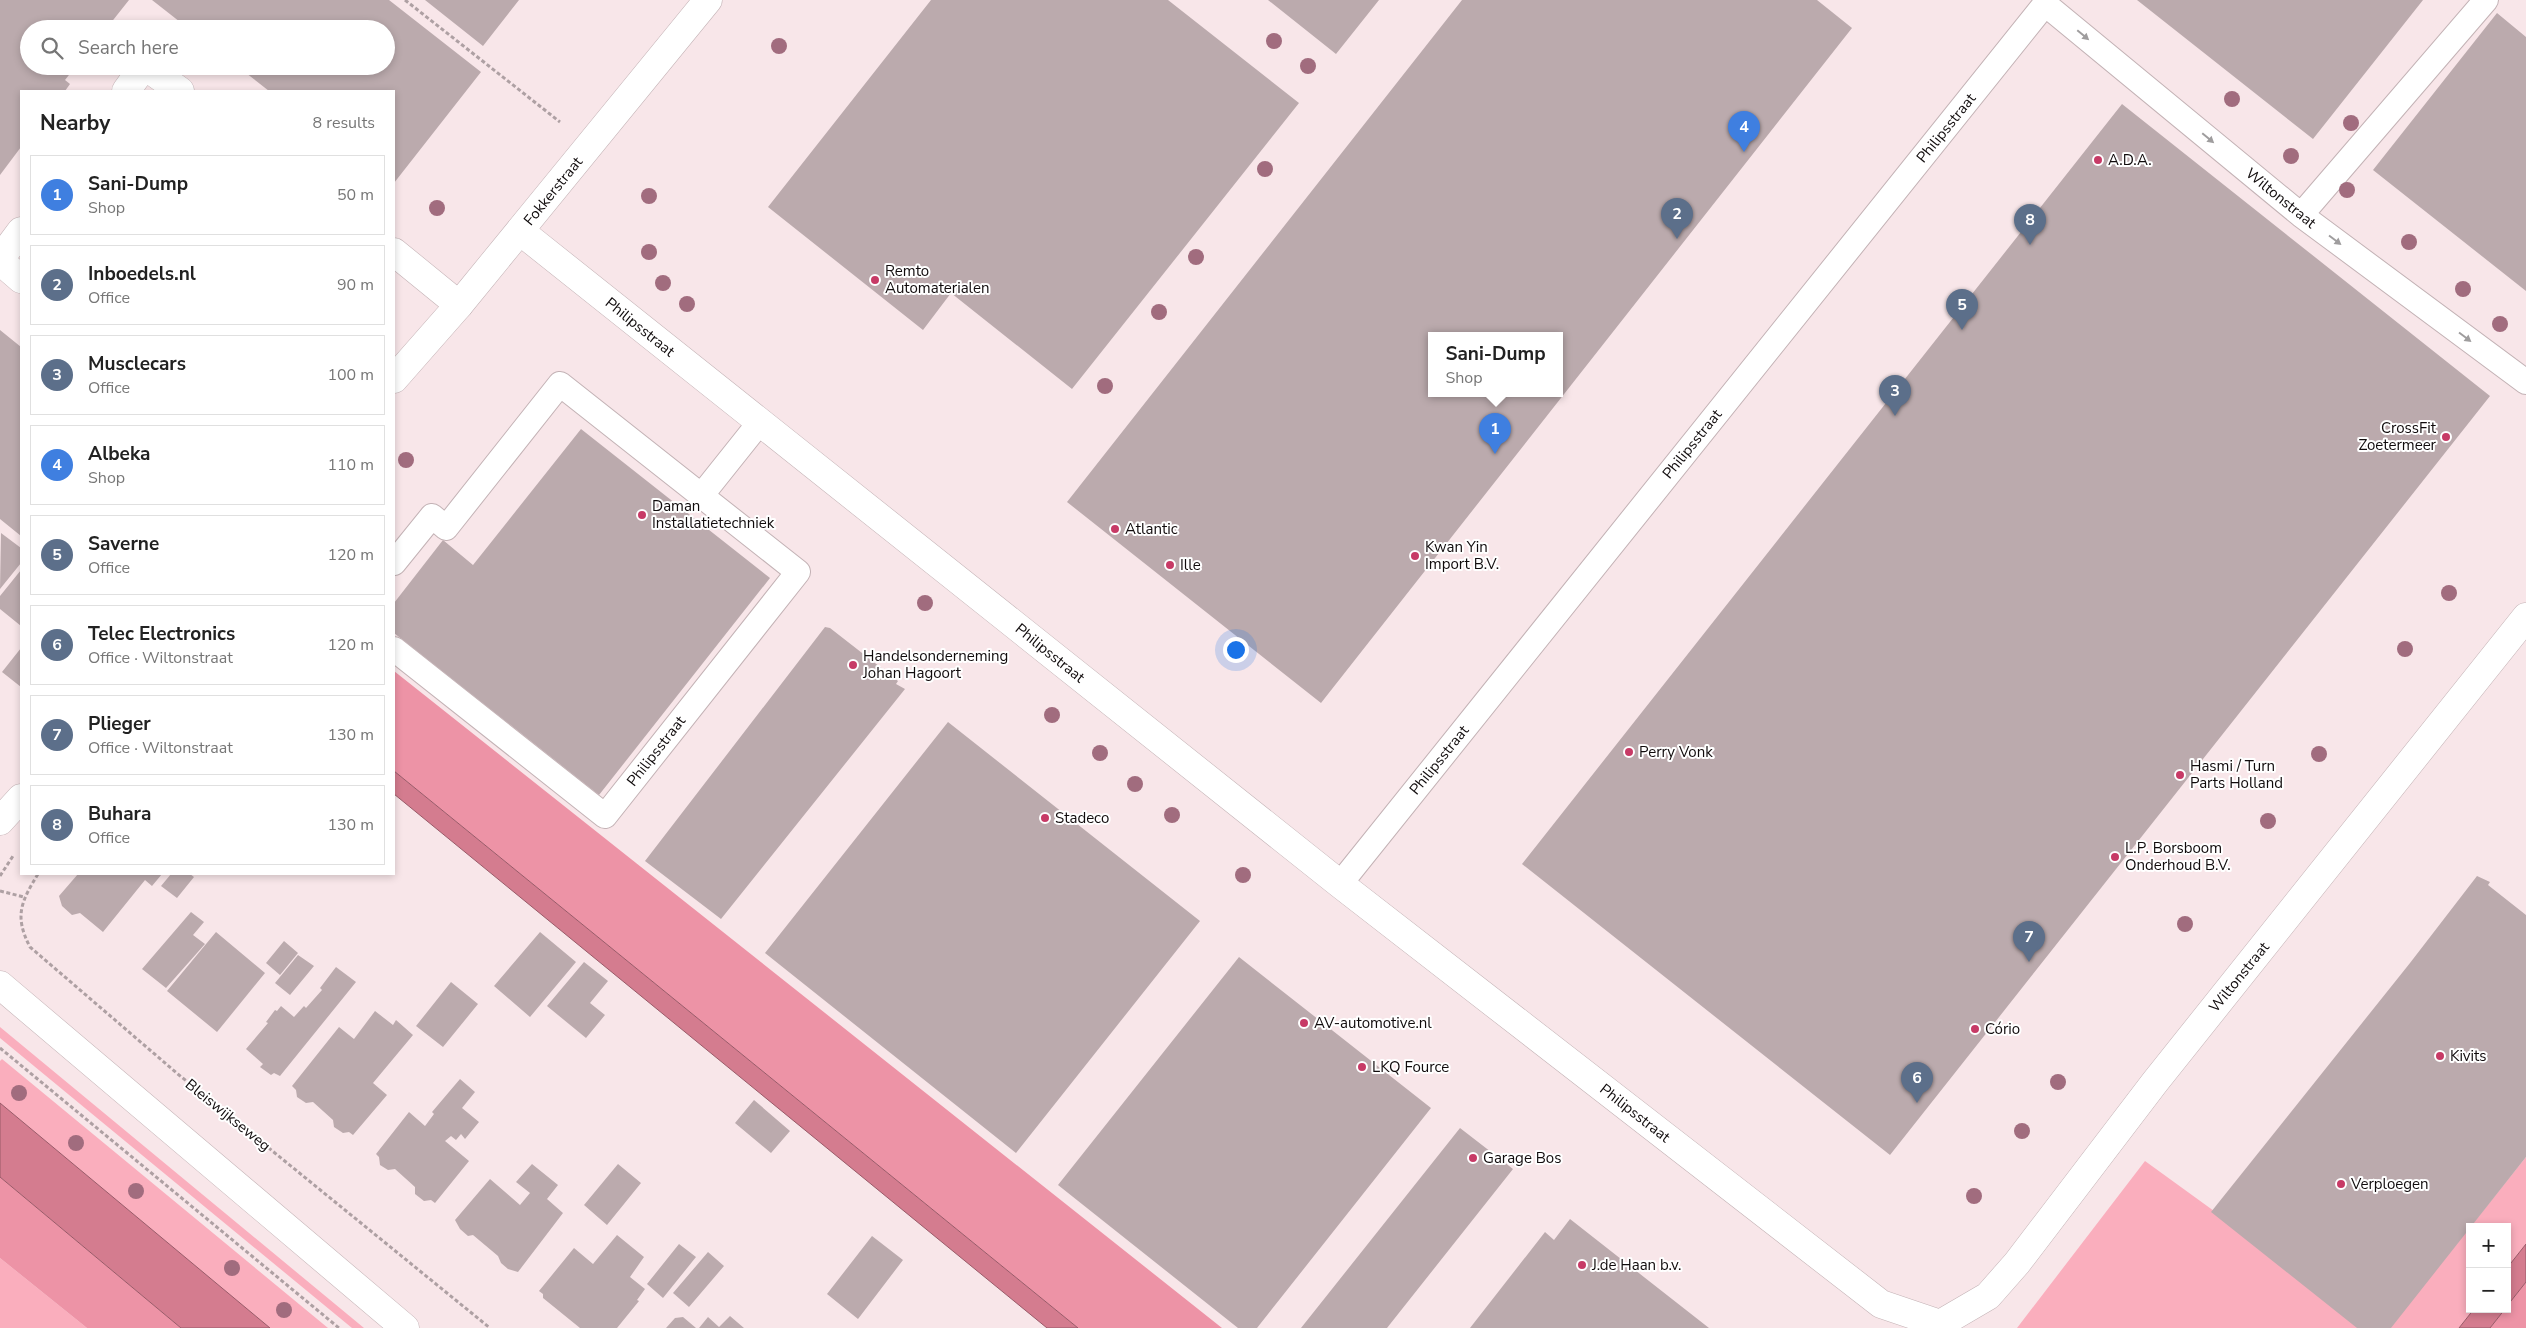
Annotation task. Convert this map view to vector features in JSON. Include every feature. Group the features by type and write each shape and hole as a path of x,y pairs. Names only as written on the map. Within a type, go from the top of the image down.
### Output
{"street":[{"name":"Fokkerstraat","path":"395,378 459,305 708,0"},
{"path":"127,90 138,75"},
{"path":"158,75 179,90"},
{"name":"Philipsstraat","path":"520,231 1340,884 1882,1304 1940,1324"},
{"path":"20,232 0,260 20,278"},
{"path":"395,253 459,305"},
{"name":"Wiltonstraat","path":"1940,1324 1988,1296 2017,1263 2161,1074 2526,617"},
{"path":"0,821 20,799"},
{"path":"0,985 405,1328"}],"lane":[{"path":"2300,215 2486,0"},
{"name":"Wiltonstraat","path":"2045,4 2300,215 2526,382"},
{"name":"Philipsstraat","path":"1340,884 2045,4"},
{"name":"Philipsstraat","path":"395,650 605,816 798,572 560,384 446,528 432,516 396,557"},
{"path":"701,496 760,422"}],"path":[{"path":"405,0 590,145"},
{"path":"0,876 18,850"},
{"path":"0,891 24,898 37,875"},
{"name":"Bleiswijkseweg","path":"24,898 20,910 21,931 30,947 179,1075 490,1328"},
{"path":"0,1048 339,1328"}],"shaded area":[{"path":"395,672 1222,1328 1078,1328 395,772"},
{"path":"395,772 1078,1328 1047,1328 395,795"},
{"path":"0,1027 364,1328 352,1328 0,1038"},
{"path":"2,1059 328,1328 270,1328 0,1103 0,1061"},
{"path":"0,1103 270,1328 181,1328 0,1177"},
{"path":"2526,1157 2526,1244 2511,1263 2511,1223 2473,1223"},
{"path":"2145,1161 2214,1211 2360,1328 2017,1328"},
{"path":"0,1177 181,1328 87,1328 0,1258"},
{"path":"2466,1232 2466,1313 2471,1313 2459,1328 2389,1328"},
{"path":"2526,1244 2526,1282 2511,1301 2511,1268 2511,1263"},
{"path":"0,1258 87,1328 0,1328"},
{"path":"2526,1282 2526,1328 2490,1328 2502,1313 2511,1313 2511,1301"},
{"path":"2471,1313 2502,1313 2490,1328 2459,1328"}],"building":[{"path":"0,0 129,0 113,20 20,20 20,75 69,75 65,80 70,84 66,90 20,90 20,148 0,175"},
{"path":"152,0 389,0 481,72 395,182 395,90 268,90 249,75 395,75 395,20 178,20"},
{"path":"425,0 519,0 483,46"},
{"path":"931,0 1168,0 1299,103 1072,389 951,293 923,330 768,207"},
{"path":"1268,0 1379,0 1336,54"},
{"path":"1462,0 1817,0 1852,28 1563,395 1563,332 1428,332 1428,397 1562,397 1321,703 1067,502"},
{"path":"2137,0 2423,0 2313,139"},
{"path":"2497,13 2526,37 2526,291 2373,170"},
{"path":"2122,104 2490,396 1890,1155 1522,864"},
{"path":"0,330 20,346 20,535 0,519"},
{"path":"581,429 770,578 599,795 395,634 395,602 443,540 473,565"},
{"path":"1,533 20,547 20,564 0,589"},
{"path":"20,571 20,625 0,609 0,596"},
{"path":"825,627 830,628 898,681 896,684 905,689 721,919 645,861"},
{"path":"20,649 20,686 2,672"},
{"path":"948,722 1200,921 1016,1153 765,953"},
{"path":"77,875 161,875 152,886 145,880 103,932 80,913 72,915 62,906 59,896"},
{"path":"170,875 191,875 194,877 177,898 161,886"},
{"path":"2477,876 2490,882 2488,885 2526,915 2526,1157 2474,1223 2466,1223 2466,1233 2391,1328 2357,1328 2211,1212"},
{"path":"191,912 204,922 193,935 205,944 166,988 142,969"},
{"path":"216,932 265,973 217,1032 167,991"},
{"path":"540,932 576,962 530,1017 494,986"},
{"path":"284,941 298,953 280,975 266,963"},
{"path":"298,955 314,966 290,995 275,983"},
{"path":"1239,957 1431,1108 1257,1328 1238,1328 1058,1185"},
{"path":"584,962 608,981 590,1003 605,1015 586,1038 547,1006"},
{"path":"336,967 356,982 280,1076 274,1073 271,1075 260,1067 263,1064 246,1049 268,1023 266,1022 275,1010 277,1011 281,1006 294,1017 304,1006 306,1008 322,990 320,988"},
{"path":"451,982 478,1004 443,1047 416,1026"},
{"path":"375,1011 393,1025 396,1020 413,1035 373,1083 387,1095 353,1135 349,1132 343,1133 334,1127 333,1120 313,1102 306,1103 297,1097 296,1090 292,1086 339,1027 354,1039"},
{"path":"460,1079 475,1092 462,1108 479,1122 465,1139 461,1134 456,1140 451,1136 445,1141 469,1161 435,1203 431,1200 424,1201 415,1194 415,1187 395,1169 388,1170 380,1165 379,1157 376,1154 409,1112 425,1126 434,1114 432,1112"},
{"path":"754,1100 790,1131 771,1153 735,1123"},
{"path":"1460,1128 1513,1169 1387,1328 1301,1328"},
{"path":"532,1164 558,1185 547,1199 563,1213 518,1272 508,1269 501,1263 498,1256 473,1235 468,1236 460,1229 455,1220 490,1179 520,1205 530,1193 516,1182"},
{"path":"618,1164 641,1183 607,1225 584,1205"},
{"path":"1570,1219 1709,1328 1470,1328 1545,1232 1554,1240"},
{"path":"617,1235 644,1257 630,1277 645,1289 637,1300 639,1301 617,1328 580,1328 543,1298 543,1294 539,1291 574,1248 593,1264"},
{"path":"872,1236 903,1260 858,1319 827,1294"},
{"path":"679,1244 696,1257 663,1298 647,1284"},
{"path":"708,1252 724,1266 689,1307 673,1293"},
{"path":"730,1316 744,1328 699,1328 708,1317 719,1327"},
{"path":"683,1317 696,1328 666,1328 675,1318"}],"place":[{"name":"Albeka","path":"1744,152"},
{"name":"A.D.A.","path":"2098,160"},
{"name":"Inboedels.nl","path":"1677,239"},
{"name":"Buhara","path":"2030,245"},
{"name":"Remto Automaterialen","path":"875,280"},
{"name":"Saverne","path":"1962,330"},
{"name":"Musclecars","path":"1895,416"},
{"name":"CrossFit Zoetermeer","path":"2446,437"},
{"name":"Sani-Dump","path":"1495,454"},
{"name":"Daman Installatietechniek","path":"642,515"},
{"name":"Atlantic","path":"1115,529"},
{"name":"Kwan Yin Import B.V.","path":"1415,556"},
{"name":"Ille","path":"1170,565"},
{"name":"Handelsonderneming Johan Hagoort","path":"853,665"},
{"name":"Perry Vonk","path":"1629,752"},
{"name":"Hasmi / Turn Parts Holland","path":"2180,775"},
{"name":"Stadeco","path":"1045,818"},
{"name":"L.P. Borsboom Onderhoud B.V.","path":"2115,857"},
{"name":"Plieger","path":"2029,962"},
{"name":"AV-automotive.nl","path":"1304,1023"},
{"name":"Cório","path":"1975,1029"},
{"name":"Kivits","path":"2440,1056"},
{"name":"LKQ Fource","path":"1362,1067"},
{"name":"Telec Electronics","path":"1917,1103"},
{"name":"Garage Bos","path":"1473,1158"},
{"name":"Verploegen","path":"2341,1184"},
{"name":"J.de Haan b.v.","path":"1582,1265"}]}
